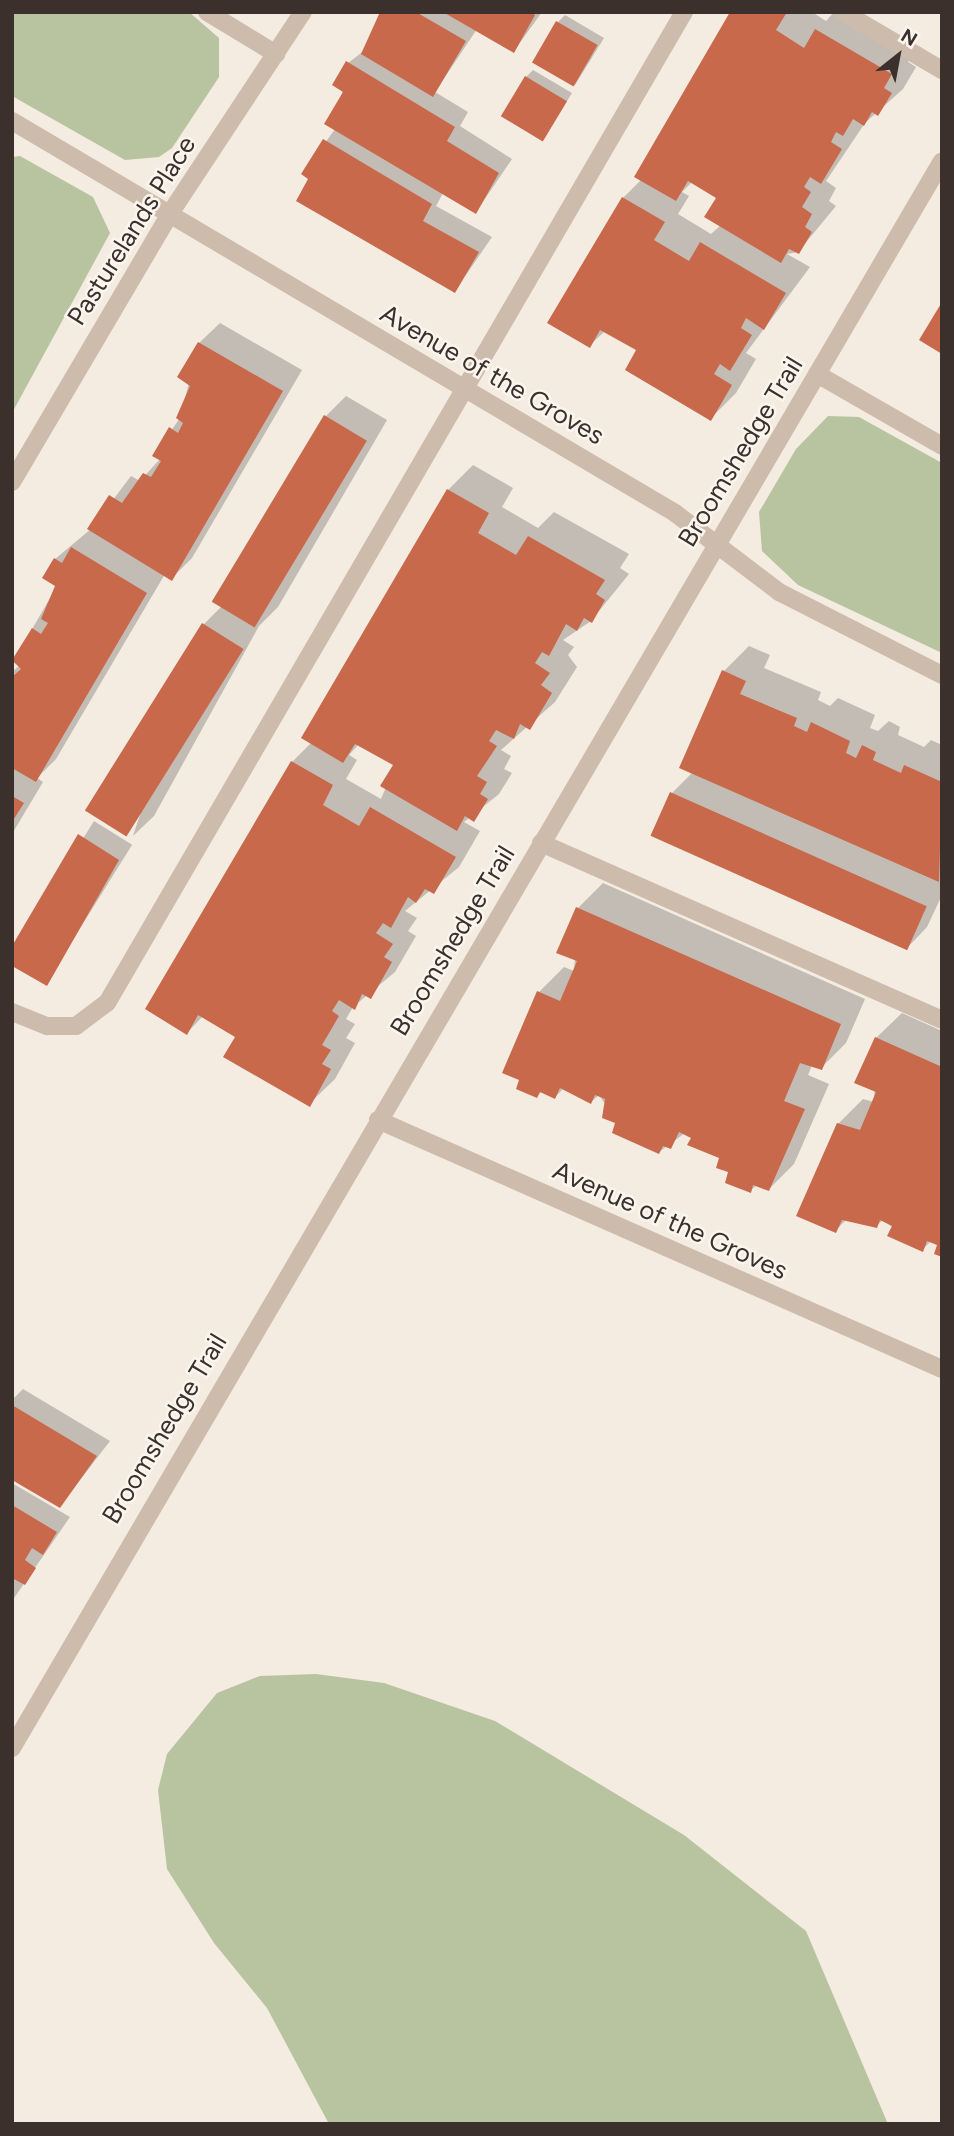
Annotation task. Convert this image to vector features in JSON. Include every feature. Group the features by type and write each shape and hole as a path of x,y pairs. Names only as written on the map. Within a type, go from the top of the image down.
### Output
{"street":[{"path":"207,12 276,54"},
{"name":"Pasturelands Place","path":"12,482 169,215 303,12"},
{"path":"12,1012 47,1026 76,1026 107,1003 684,12"},
{"path":"843,12 942,69"},
{"name":"Avenue of the Groves","path":"12,121 675,513 715,549 779,592 942,675"},
{"name":"Broomshedge Trail","path":"12,1748 942,161"},
{"path":"817,374 942,446"},
{"path":"541,843 942,1020"},
{"name":"Avenue of the Groves","path":"378,1120 942,1369"}],"green space":[{"path":"12,12 189,12 219,38 219,77 172,148 159,157 125,160 12,96"},
{"path":"20,156 93,197 110,233 12,413 12,157"},
{"path":"828,416 859,417 942,463 942,653 798,585 762,551 759,512 796,449"},
{"path":"316,1674 384,1683 495,1721 684,1835 806,1931 888,2124 329,2124 267,2008 214,1943 167,1869 158,1790 167,1754 217,1693 260,1676"}],"building":[{"path":"380,12 416,12 466,41 433,97 361,54"},
{"path":"443,12 531,12 535,15 514,53"},
{"path":"730,12 787,12 776,30 804,48 815,29 892,74 884,88 892,93 878,116 872,112 864,126 853,119 843,136 836,132 831,142 842,149 821,184 810,177 804,187 811,192 802,207 812,214 805,227 812,232 799,254 789,249 781,263 704,217 716,198 688,181 676,201 634,177"},
{"path":"556,21 598,45 574,87 532,63"},
{"path":"346,61 455,127 447,141 499,173 476,214 324,124 343,92 332,85"},
{"path":"525,76 567,101 543,142 501,116"},
{"path":"323,139 432,204 423,221 479,252 455,293 296,201 308,179 301,174"},
{"path":"622,197 665,222 654,240 689,261 700,242 786,293 764,330 746,318 741,328 752,335 730,371 720,364 714,374 732,385 711,421 625,370 636,350 600,330 590,348 547,323"},
{"path":"942,302 942,354 919,340"},
{"path":"198,342 283,391 172,581 87,529 109,495 122,503 143,473 151,477 161,461 152,456 169,427 178,433 183,423 176,418 190,386 177,377"},
{"path":"324,415 367,441 255,628 212,602"},
{"path":"447,489 489,513 478,533 516,555 528,536 605,580 596,594 605,600 592,623 584,618 577,631 566,624 549,656 542,652 535,663 550,673 541,685 552,693 530,730 520,724 514,739 496,730 489,741 497,746 477,776 487,782 480,794 488,799 474,822 465,816 457,831 380,786 393,765 355,744 343,763 301,738"},
{"path":"71,547 147,593 36,782 12,768 12,677 21,669 12,660 32,628 41,634 48,623 41,619 55,586 42,578 54,558 62,563"},
{"path":"202,623 244,649 126,836 85,810"},
{"path":"722,670 746,681 740,694 797,718 794,726 807,732 811,722 850,741 846,753 856,758 862,745 876,752 873,760 901,773 904,765 942,782 939,882 679,768"},
{"path":"291,761 333,785 323,805 359,826 370,807 456,857 434,894 425,889 416,903 408,897 391,928 383,923 376,933 393,944 384,957 392,962 371,999 362,994 355,1010 339,1000 332,1011 339,1016 322,1045 331,1050 322,1064 331,1069 310,1107 223,1057 235,1037 198,1015 187,1035 145,1009"},
{"path":"670,792 927,906 907,950 650,836"},
{"path":"12,796 24,803 12,822"},
{"path":"78,834 119,860 47,986 12,966 12,946"},
{"path":"576,907 841,1024 822,1070 800,1063 784,1101 805,1109 769,1191 753,1185 751,1193 725,1183 728,1172 716,1168 719,1158 687,1145 691,1138 679,1132 671,1149 663,1146 659,1154 612,1133 615,1123 602,1118 605,1099 595,1095 591,1104 560,1088 555,1099 540,1092 537,1098 516,1089 519,1080 502,1073 537,991 560,1001 577,961 556,953"},
{"path":"875,1037 942,1067 942,1257 934,1254 937,1245 927,1241 923,1252 887,1236 892,1226 880,1220 877,1228 842,1220 836,1233 796,1216 837,1123 860,1130 876,1092 854,1083"},
{"path":"12,1405 97,1456 60,1508 12,1480"},
{"path":"12,1505 57,1532 43,1555 32,1548 25,1560 36,1568 25,1585 12,1578"}]}
